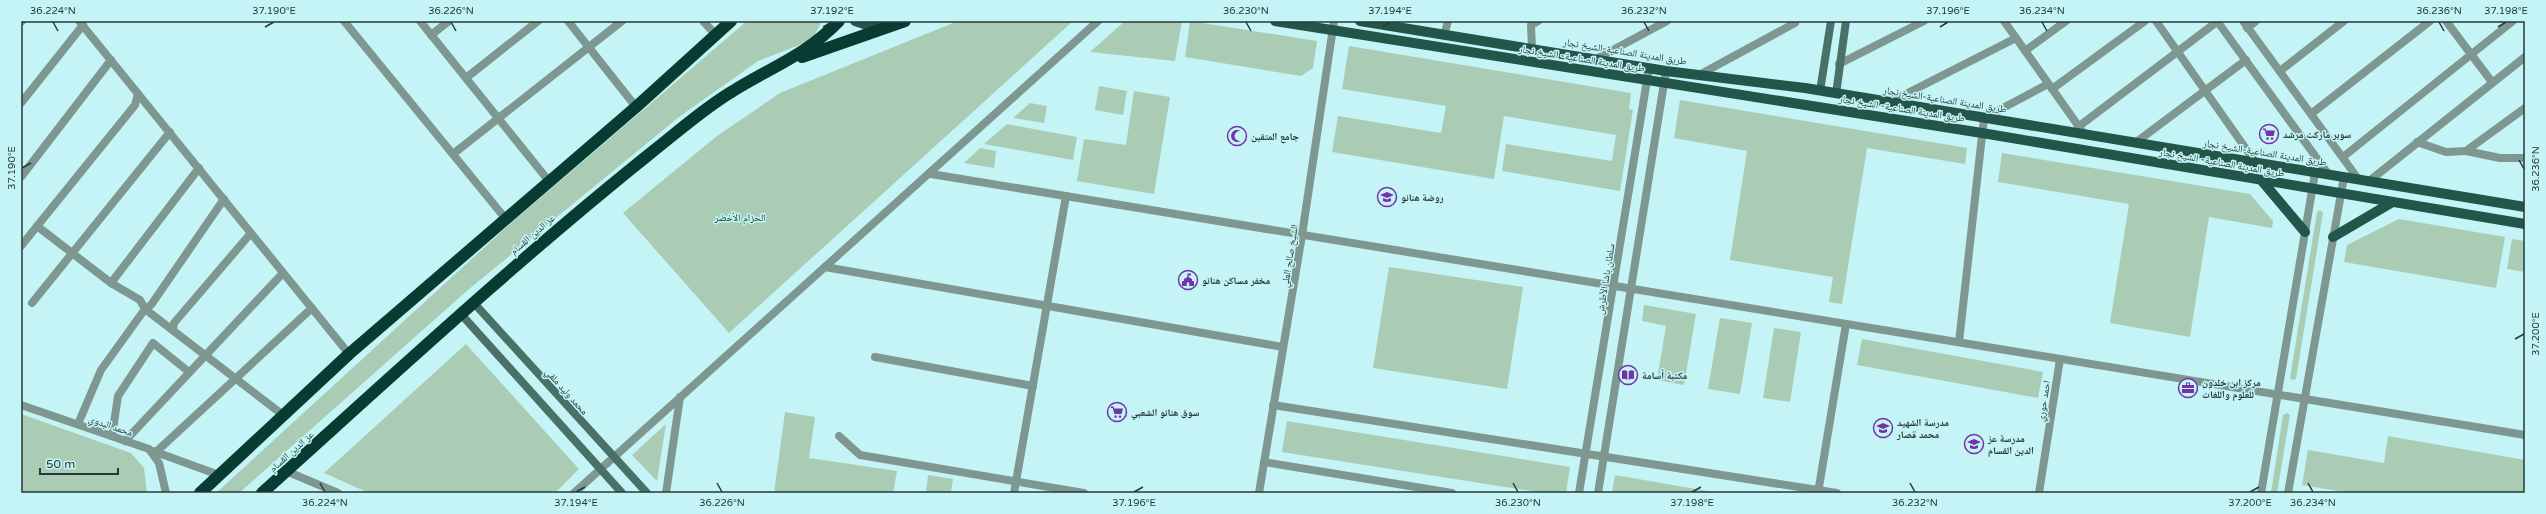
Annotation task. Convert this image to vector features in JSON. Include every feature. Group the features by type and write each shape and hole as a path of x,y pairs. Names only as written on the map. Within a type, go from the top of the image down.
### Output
{"highway":[{"path":"200,493 349,354 548,180 636,107 731,21"},
{"name":"عز الدين القسام","path":"262,493 460,313 575,213 706,109 750,80 792,60 820,39 839,21"},
{"path":"792,60 905,21"}],"main road":[{"path":"855,21 867,25 882,21"},
{"name":"طريق المدينة الصناعية- الشيخ نجار","path":"1275,21 1334,26 1647,80 1982,133 2340,195 2525,224"},
{"name":"طريق المدينة الصناعية-الشيخ نجار","path":"1360,21 1388,24 1666,71 1820,91 1984,118 2081,130 2135,143 2525,207"},
{"path":"2262,181 2305,232"},
{"path":"2333,237 2391,203"}],"street":[{"path":"420,21 548,180"},
{"path":"431,35 450,21"},
{"path":"466,78 538,21"},
{"path":"568,21 636,107"},
{"path":"453,154 622,21"},
{"path":"703,21 715,34"},
{"path":"574,493 825,267 931,174 1098,21"},
{"path":"1444,34 1448,21"},
{"path":"1532,48 1531,25 1538,21"},
{"path":"1596,59 1667,21"},
{"path":"1699,75 1795,23 1793,21"},
{"path":"1820,91 1831,21"},
{"path":"1836,94 1846,21"},
{"path":"1839,64 1924,21"},
{"path":"2004,21 2081,130 2178,51 2218,21 2329,175"},
{"path":"2025,51 2066,21"},
{"path":"1959,342 1984,118 2050,87 2145,21"},
{"path":"2156,21 2256,163"},
{"path":"2256,21 2245,24 2342,157 2364,181 2417,142 2525,56"},
{"path":"2280,71 2344,21"},
{"path":"2311,114 2430,21"},
{"path":"2446,21 2492,82"},
{"path":"2342,157 2512,21"},
{"path":"21,103 81,23 349,354"},
{"path":"349,23 505,218"},
{"name":"الشيخ صالح العلي","path":"1259,493 1302,235 1334,26"},
{"path":"1890,102 2016,38"},
{"path":"21,177 111,60"},
{"path":"2135,143 2246,60"},
{"name":"سلطان باشا الأطرش","path":"1579,493 1649,68"},
{"path":"1598,493 1666,83 1666,71"},
{"path":"21,246 135,105 138,94"},
{"path":"2466,151 2525,108"},
{"path":"32,303 170,132"},
{"path":"2417,142 2446,152 2466,151 2500,158 2525,158"},
{"path":"111,283 199,168"},
{"path":"2261,493 2315,172"},
{"path":"931,174 2525,436"},
{"path":"2288,493 2344,177"},
{"path":"1014,493 1066,196"},
{"path":"78,424 101,370 145,308 151,305 224,199"},
{"path":"37,226 111,283 140,300 145,308 283,415"},
{"path":"173,330 174,323 251,233"},
{"path":"825,267 1283,347"},
{"path":"125,441 283,273"},
{"name":"محمد وليد ملقي","path":"473,302 647,493"},
{"path":"166,493 159,463 152,450 236,378 312,308"},
{"path":"460,313 622,493"},
{"path":"1818,491 1846,324"},
{"path":"112,436 118,396 153,344 189,372"},
{"path":"875,357 1033,386"},
{"name":"احمد حوري","path":"2039,493 2060,359"},
{"path":"666,493 680,397"},
{"name":"محمد البدوي","path":"21,405 152,450 219,475"},
{"path":"1273,405 1837,493"},
{"path":"839,436 860,455 1084,493"},
{"path":"1264,462 1452,493"},
{"path":"286,471 338,493"}],"green space":[{"path":"747,21 822,21 812,40 758,61 679,117 469,289 239,493 216,493 511,223"},
{"name":"الحزام الأخضر","path":"958,21 1073,21 729,333 623,213 717,136 780,93"},
{"path":"1125,21 1182,21 1175,61 1090,52"},
{"path":"1190,21 1317,41 1313,68 1301,76 1185,57"},
{"path":"1349,46 1631,93 1629,109 1633,110 1620,191 1502,171 1506,144 1612,161 1616,135 1504,116 1494,179 1332,152 1338,116 1441,133 1446,106 1342,89"},
{"path":"1099,86 1127,91 1123,115 1095,110"},
{"path":"1134,91 1170,97 1154,194 1077,181 1084,139 1126,145"},
{"path":"1680,100 1967,148 1965,164 1867,148 1842,304 1829,302 1833,277 1730,260 1747,151 1674,138"},
{"path":"1030,103 1047,106 1044,123 1013,118"},
{"path":"1007,124 1077,137 1073,160 984,144"},
{"path":"980,148 996,151 994,168 964,163"},
{"path":"2002,153 2250,194 2273,221 2272,228 2209,217 2190,337 2110,323 2129,204 1998,182"},
{"path":"2320,210 2323,213 2296,379 2292,380 2290,378 2317,212"},
{"path":"2399,219 2505,237 2496,288 2344,262 2347,245"},
{"path":"2512,239 2525,241 2525,272 2507,269"},
{"path":"1389,267 1523,287 1507,389 1373,368"},
{"path":"1644,305 1696,314 1684,385 1657,380 1666,326 1642,321"},
{"path":"1720,318 1752,323 1740,394 1708,389"},
{"path":"1774,328 1801,332 1790,402 1763,398"},
{"path":"1862,339 2043,372 2038,398 1857,365"},
{"path":"466,344 579,469 555,493 369,493 324,473"},
{"path":"785,412 815,417 809,458 897,471 893,493 774,493"},
{"path":"2287,413 2290,415 2277,493 2271,493 2283,415"},
{"path":"21,414 131,453 144,468 147,493 21,493"},
{"path":"1287,421 1570,467 1566,493 1544,493 1282,452"},
{"path":"666,424 657,481 632,455"},
{"path":"2388,436 2525,460 2525,493 2350,493 2302,485 2308,450 2384,463"},
{"path":"928,475 953,479 951,493 926,493"},
{"path":"1615,475 1719,493 1612,493"}],"place":[{"name":"سوبر ماركت مرشد","path":"2269,134"},
{"name":"جامع المتقين","path":"1237,136"},
{"name":"روضة هنانو","path":"1387,197"},
{"name":"مخفر مساكن هنانو","path":"1188,280"},
{"name":"مكتبة أسامة","path":"1628,375"},
{"name":"مركز ابن خلدون للعلوم واللغات","path":"2188,388"},
{"name":"سوق هنانو الشعبي","path":"1117,412"},
{"name":"مدرسة الشهيد محمد قصار","path":"1883,428"},
{"name":"مدرسة عز الدين القسام","path":"1974,444"}]}
